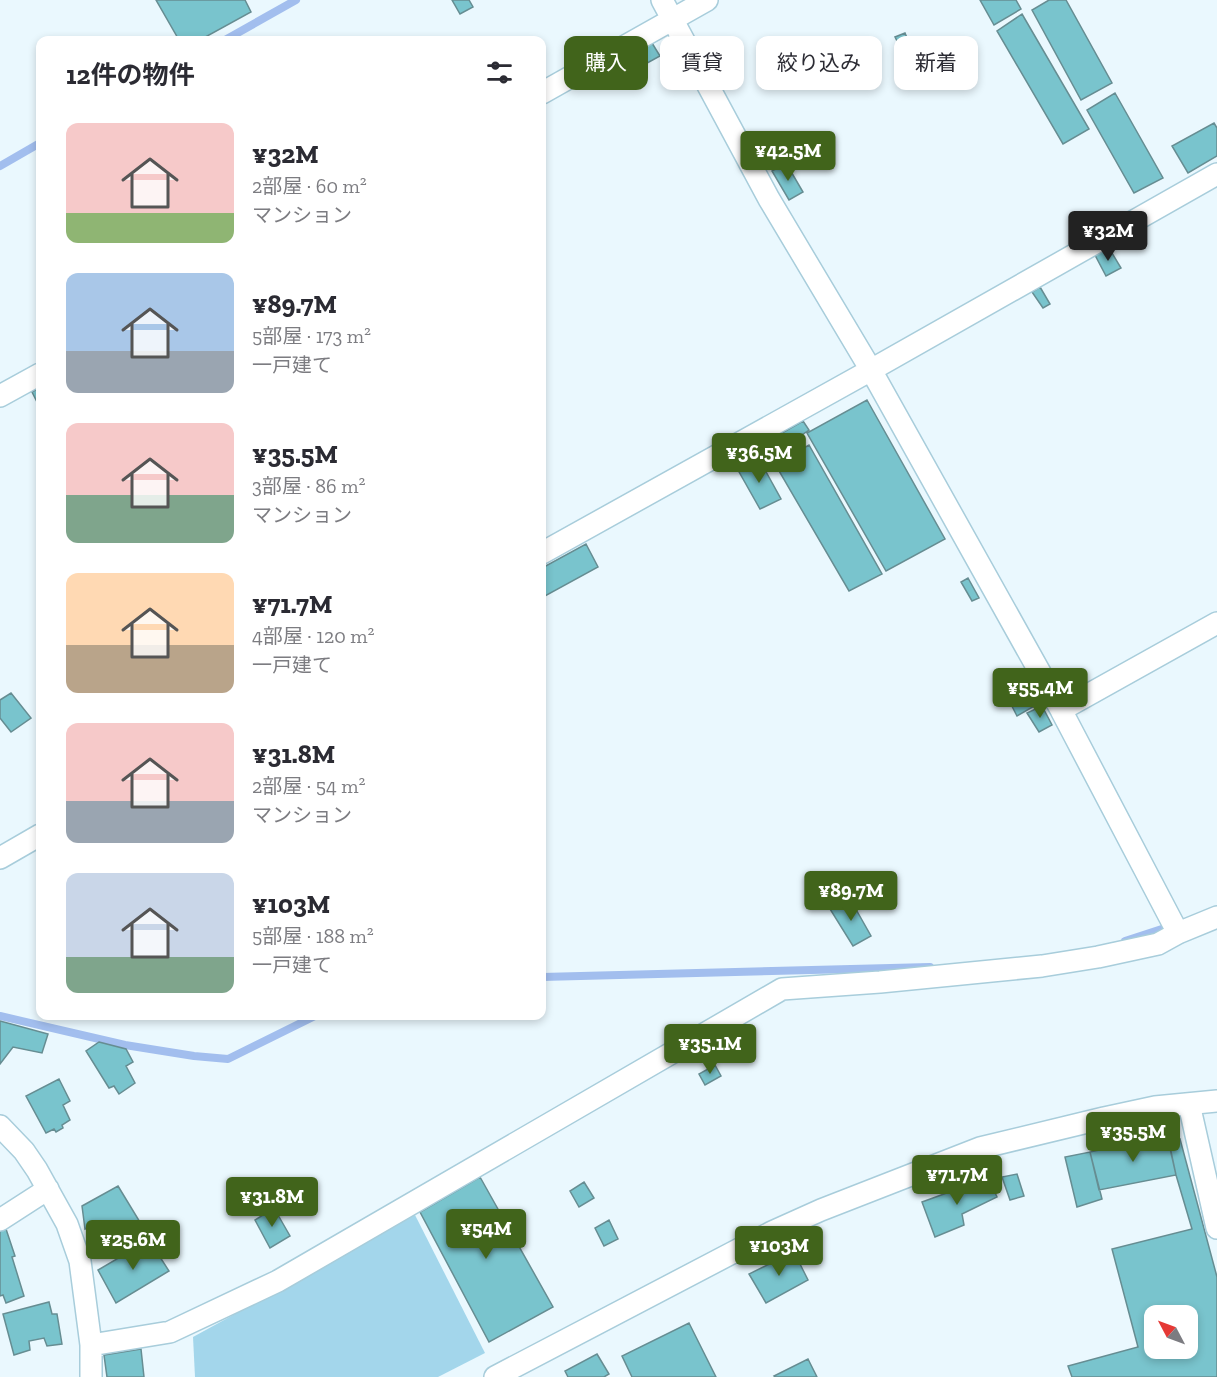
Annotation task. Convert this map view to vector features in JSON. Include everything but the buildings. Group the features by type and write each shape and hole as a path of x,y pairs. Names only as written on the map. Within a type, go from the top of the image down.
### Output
{"street":[{"path":"662,0 770,198 871,370 1062,710 1174,924"},
{"path":"546,91 707,0"},
{"path":"546,551 1217,174"},
{"path":"0,396 36,376"},
{"path":"1062,710 1217,623"},
{"path":"0,858 36,837"},
{"path":"91,1345 170,1332 278,1281 782,989 1042,966 1098,957 1158,944 1174,924 1217,917"},
{"path":"495,1377 772,1232 821,1210 980,1148 1155,1107 1217,1101"},
{"path":"1189,1104 1217,1228"},
{"path":"0,1126 24,1151 67,1224 80,1261 91,1345 92,1377"},
{"path":"0,1220 48,1189"}],"shaded area":[{"path":"415,1215 485,1353 438,1377 195,1377 193,1337"}],"waterway":[{"path":"232,36 296,0"},
{"path":"0,166 36,145"},
{"path":"1125,941 1171,926"},
{"path":"546,977 930,967"},
{"path":"0,1016 125,1045 228,1059 307,1020"}]}
